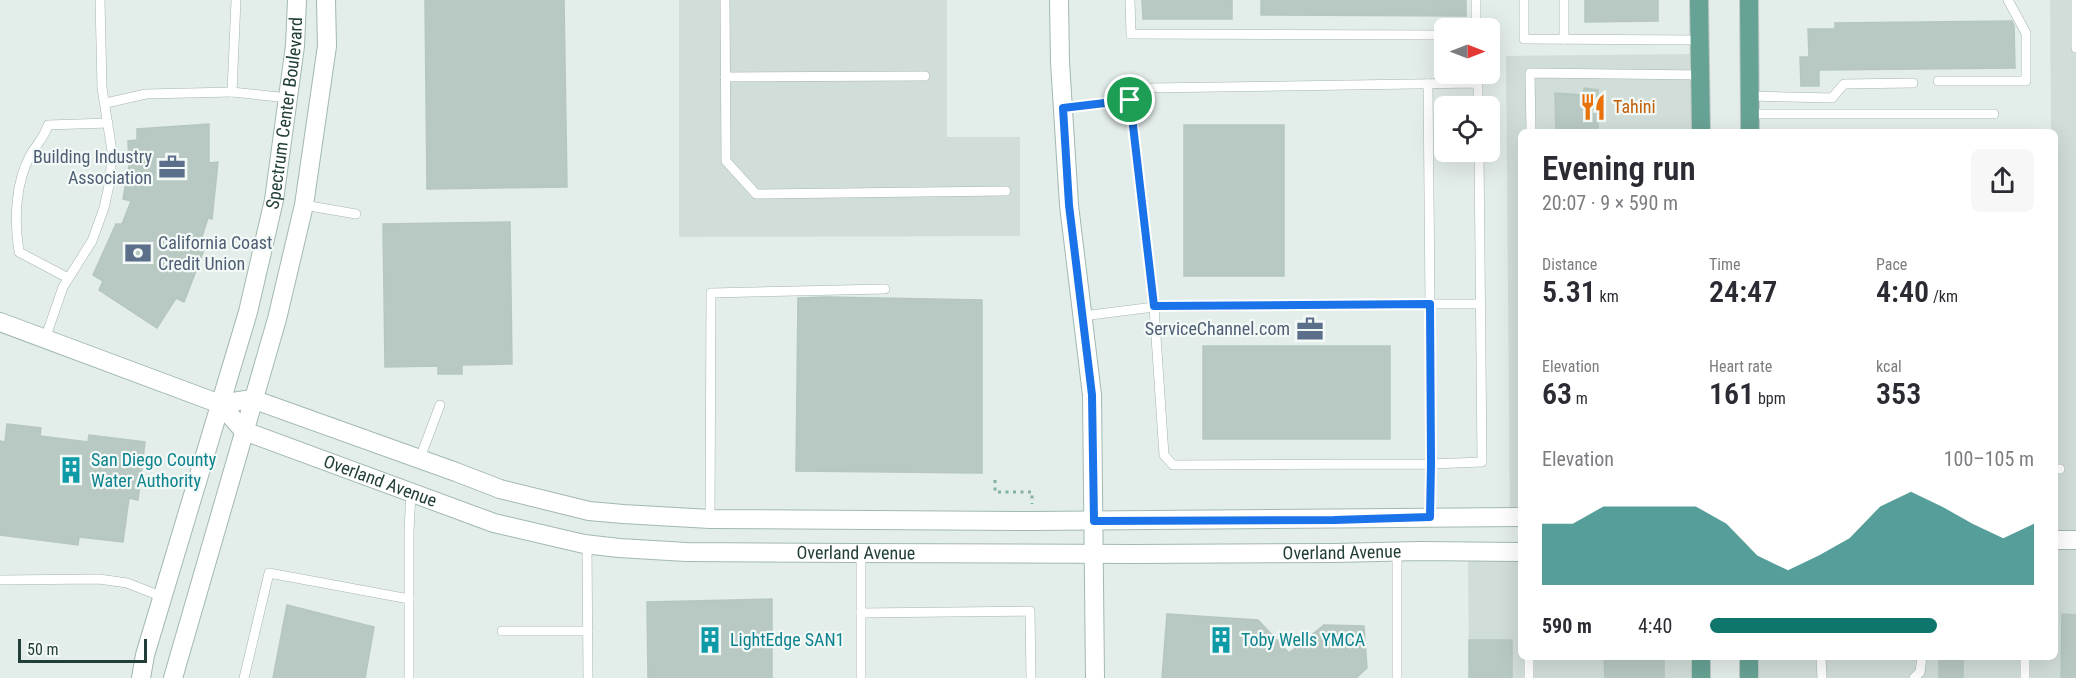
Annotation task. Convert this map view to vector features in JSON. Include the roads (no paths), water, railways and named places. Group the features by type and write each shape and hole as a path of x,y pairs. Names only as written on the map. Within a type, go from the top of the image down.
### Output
{"main road":[{"path":"1699,0 1701,129"},
{"path":"1749,0 1750,123"},
{"path":"1701,660 1701,678"},
{"path":"1749,660 1749,678"}],"street":[{"name":"Spectrum Center Boulevard","path":"141,678 248,312 274,200 295,46 297,0"},
{"name":"Spectrum Center Boulevard","path":"173,678 277,319 304,205 327,46 326,0"},
{"path":"1059,0 1060,62 1069,205 1092,395 1095,678"},
{"name":"Overland Avenue","path":"0,322 220,404 244,431 494,523 587,544 686,552 1094,554 1518,552"},
{"name":"Overland Avenue","path":"220,404 252,399 420,458 500,489 589,511 710,519 1094,521 1518,517"},
{"path":"2058,540 2076,540"}],"lane":[{"path":"45,339 63,286 92,241 104,208 110,181 112,151 102,88 100,0"},
{"path":"232,92 236,0"},
{"path":"725,0 726,161 756,194 1006,191"},
{"path":"1130,0 1131,34 1434,35"},
{"path":"1476,0 1476,18"},
{"path":"1524,0 1524,39 1700,40"},
{"path":"1564,0 1564,39"},
{"path":"1938,81 2026,81 2026,33 2008,0"},
{"path":"2076,0 2076,48"},
{"path":"1531,129 1530,73 1701,75"},
{"path":"725,77 925,76"},
{"path":"1063,108 1130,100 1138,90 1149,88 1478,83 1478,96"},
{"path":"1750,96 1832,98 1844,84 1913,83"},
{"path":"1428,84 1430,517"},
{"path":"106,103 146,94 232,92 288,98"},
{"path":"1130,100 1154,306 1164,454 1173,465 1482,462 1479,162"},
{"path":"1750,123 1994,114"},
{"path":"69,278 19,252 15,228 18,193 30,156 48,125 108,123"},
{"path":"304,205 356,214"},
{"path":"710,519 711,292 885,289"},
{"path":"1083,316 1154,306 1480,304"},
{"path":"420,458 440,405"},
{"path":"409,678 411,491"},
{"path":"587,544 588,678"},
{"path":"1397,551 1397,678"},
{"path":"861,553 861,678"},
{"path":"244,678 270,573 409,600"},
{"path":"0,580 99,579 127,583 163,597"},
{"path":"861,613 1030,611 1031,678"},
{"path":"502,631 588,631"},
{"path":"1529,660 1529,678"},
{"path":"1821,660 1822,678"},
{"path":"1914,678 1920,672 1922,660"},
{"path":"2025,660 2025,678"}],"place":[{"name":"Tahini","path":"1593,107"},
{"name":"Building Industry Association","path":"172,167"},
{"name":"California Coast Credit Union","path":"138,253"},
{"name":"ServiceChannel.com","path":"1310,329"},
{"name":"San Diego County Water Authority","path":"71,470"},
{"name":"LightEdge SAN1","path":"710,640"},
{"name":"Toby Wells YMCA","path":"1221,640"}]}
